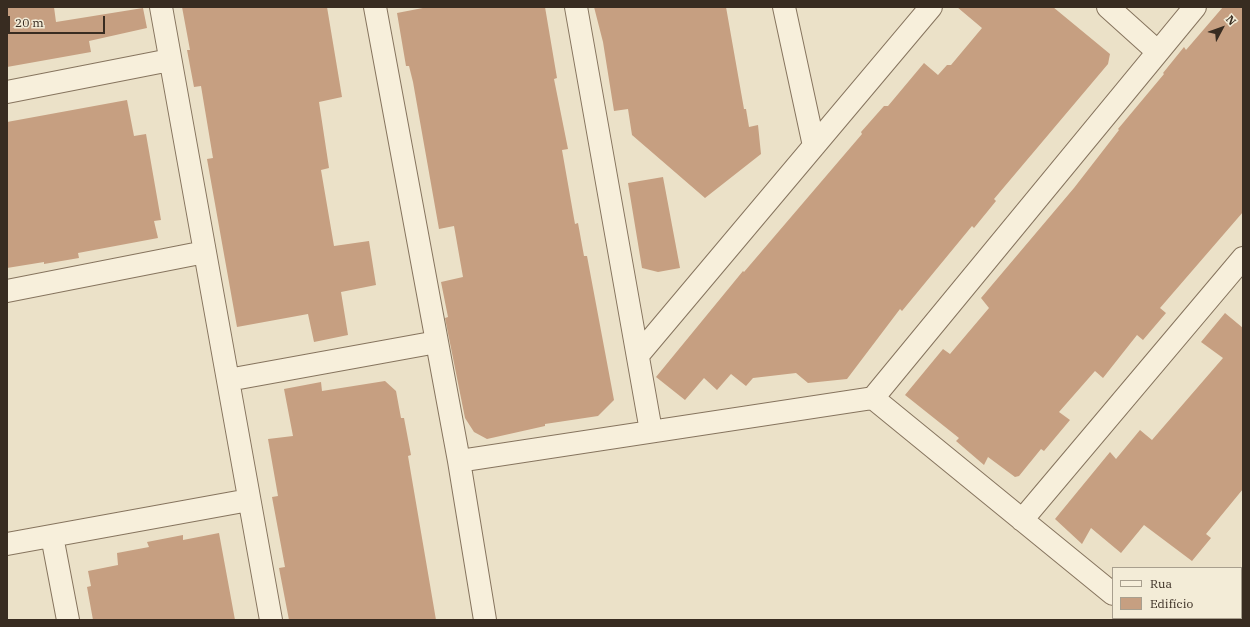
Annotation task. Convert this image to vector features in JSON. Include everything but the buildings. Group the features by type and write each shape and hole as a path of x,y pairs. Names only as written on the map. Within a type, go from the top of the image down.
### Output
{"street":[{"path":"161,7 271,620"},
{"path":"375,7 459,461 485,620"},
{"path":"576,7 639,354 651,431"},
{"path":"784,7 814,146"},
{"path":"639,354 931,7"},
{"path":"1108,7 1158,52"},
{"path":"459,461 873,398 1195,7"},
{"path":"7,92 170,60"},
{"path":"7,291 205,252"},
{"path":"1022,520 1243,258"},
{"path":"228,380 437,342"},
{"path":"873,398 1112,593"},
{"path":"7,544 249,500"},
{"path":"52,536 68,620"}]}
